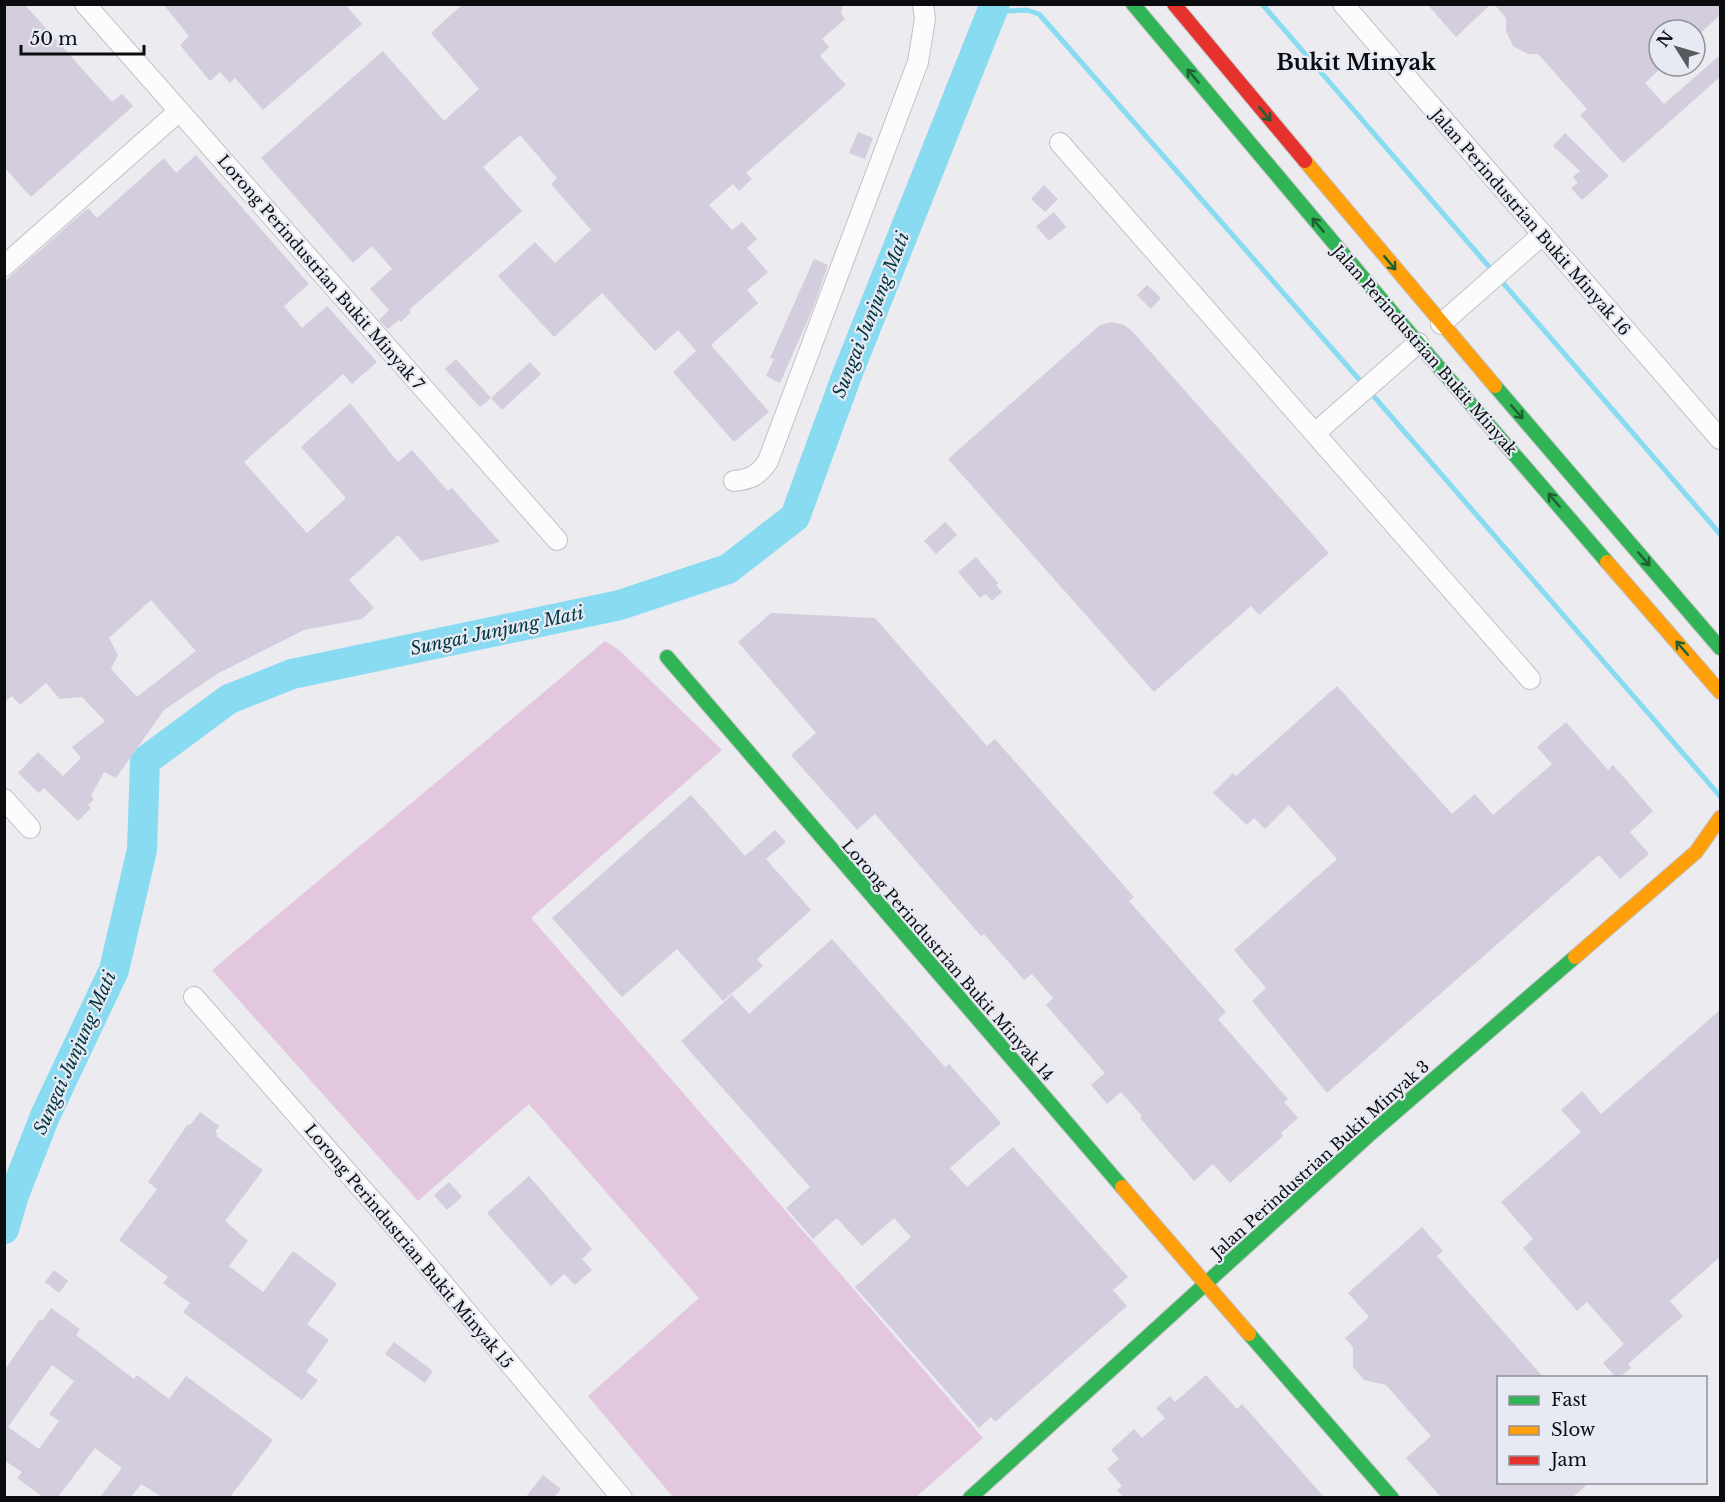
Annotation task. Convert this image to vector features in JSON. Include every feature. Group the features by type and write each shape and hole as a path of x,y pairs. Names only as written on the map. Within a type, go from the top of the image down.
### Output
{"street":[{"name":"Lorong Perindustrian Bukit Minyak 7","path":"86,4 557,540"},
{"path":"734,481 750,480 768,461 918,62 925,19 923,4"},
{"name":"Jalan Perindustrian Bukit Minyak","path":"1133,4 1418,343 1720,692"},
{"name":"Jalan Perindustrian Bukit Minyak","path":"1174,4 1441,324 1720,648"},
{"name":"Jalan Perindustrian Bukit Minyak 16","path":"1343,4 1720,439"},
{"path":"4,266 180,111"},
{"path":"1060,143 1530,679"},
{"path":"1441,324 1542,235"},
{"path":"1315,433 1418,343"},
{"name":"Lorong Perindustrian Bukit Minyak 14","path":"667,657 1205,1284 1392,1497"},
{"path":"4,799 30,828"},
{"name":"Jalan Perindustrian Bukit Minyak 3","path":"970,1497 1368,1136 1696,852 1720,818"},
{"path":"1696,852 1720,845"},
{"name":"Lorong Perindustrian Bukit Minyak 15","path":"194,997 404,1237 622,1497"}],"shaded area":[{"path":"605,641 619,650 722,750 531,918 983,1438 916,1497 673,1497 588,1396 699,1298 529,1104 418,1201 212,970"}],"building":[{"path":"4,4 24,4 112,102 122,94 133,106 31,197 4,167"},
{"path":"163,4 345,4 362,24 263,110 235,78 230,83 220,72 210,81 180,45 189,36"},
{"path":"463,4 843,4 841,14 845,19 822,39 829,47 820,56 846,85 746,173 752,179 739,191 733,184 709,205 732,230 742,222 757,239 747,248 768,272 747,290 758,303 711,345 769,412 734,442 673,372 696,351 678,330 655,351 602,293 554,337 498,276 535,242 555,263 591,230 551,184 557,178 520,135 483,167 522,211 409,310 411,312 401,322 399,320 388,329 379,320 389,310 370,289 392,269 372,246 353,263 261,158 383,51 444,121 479,89 431,33"},
{"path":"1427,4 1491,4 1456,37"},
{"path":"1494,4 1720,4 1720,15 1707,27 1707,18 1647,18 1647,78 1650,78 1645,83 1664,104 1694,78 1707,78 1707,66 1720,55 1720,77 1623,163 1580,115 1587,109 1538,54 1528,54 1513,46 1506,31 1506,18"},
{"path":"858,132 873,138 865,159 849,153"},
{"path":"1565,133 1609,176 1582,200 1571,188 1578,183 1573,177 1580,171 1553,146"},
{"path":"196,155 309,284 284,306 302,328 327,306 377,362 352,384 343,374 244,462 307,533 346,498 301,447 350,403 398,462 412,450 448,491 452,488 500,542 421,561 398,535 349,580 374,608 362,619 304,630 217,674 164,710 116,778 104,772 91,796 94,799 88,805 91,808 78,821 44,788 39,793 18,773 38,752 63,776 81,758 72,747 105,721 82,697 60,699 46,683 20,705 12,696 4,702 4,282 88,208 97,218 164,158 176,173","holes":["151,600 196,651 137,697 111,669 118,655 109,638"]},
{"path":"1044,185 1058,199 1045,212 1031,199"},
{"path":"1054,212 1066,227 1049,241 1036,226"},
{"path":"814,259 828,265 813,308 780,383 766,376 774,359 770,358"},
{"path":"1147,285 1161,298 1151,309 1137,295"},
{"path":"1111,322 1124,325 1132,331 1329,553 1259,615 1251,606 1154,692 948,459 1100,325"},
{"path":"456,359 491,398 480,407 445,369"},
{"path":"530,362 541,374 502,410 491,398"},
{"path":"945,522 957,535 936,554 924,541"},
{"path":"976,557 998,583 996,585 1002,592 992,601 986,594 980,598 958,572"},
{"path":"771,613 875,618 987,746 995,739 1134,897 1129,901 1226,1012 1218,1019 1288,1099 1284,1102 1298,1118 1281,1133 1283,1136 1230,1183 1213,1164 1194,1181 1121,1092 1107,1104 1091,1085 1105,1073 1046,1005 1053,998 1032,974 1024,980 984,934 981,936 875,814 857,830 791,755 816,733 738,642"},
{"path":"1337,686 1452,814 1475,794 1493,815 1552,764 1537,747 1566,722 1608,770 1613,765 1653,811 1630,832 1649,854 1620,879 1599,855 1327,1093 1252,1001 1266,988 1234,950 1337,859 1289,805 1265,829 1254,818 1247,825 1213,793 1233,773 1236,776"},
{"path":"691,795 745,856 775,830 786,842 766,859 811,910 757,959 763,966 723,1001 677,949 622,997 552,918"},
{"path":"832,939 945,1067 949,1064 1001,1123 950,1168 967,1187 1013,1147 1128,1277 1113,1290 1127,1306 995,1422 991,1417 979,1428 855,1287 911,1237 894,1218 862,1246 837,1218 813,1239 786,1208 810,1187 681,1041 732,995 749,1014"},
{"path":"1720,1010 1720,1257 1670,1301 1683,1316 1628,1364 1631,1368 1621,1376 1615,1376 1603,1363 1624,1344 1587,1302 1577,1311 1523,1248 1533,1239 1501,1202 1581,1132 1561,1110 1582,1091 1601,1114"},
{"path":"200,1112 219,1126 215,1132 218,1134 216,1136 263,1170 225,1221 248,1241 229,1266 263,1292 293,1251 337,1284 307,1324 329,1340 306,1372 318,1380 302,1400 183,1312 190,1303 163,1283 168,1277 119,1240 157,1189 148,1182 188,1124 190,1125"},
{"path":"529,1176 592,1249 582,1259 592,1270 575,1285 564,1274 551,1286 487,1213"},
{"path":"449,1182 462,1197 447,1210 434,1195"},
{"path":"1422,1227 1443,1251 1437,1256 1542,1376 1497,1376 1497,1484 1588,1484 1573,1497 1441,1497 1406,1458 1431,1436 1386,1385 1364,1380 1353,1367 1353,1347 1345,1338 1369,1317 1348,1293"},
{"path":"54,1270 68,1281 59,1293 45,1282"},
{"path":"51,1308 80,1329 76,1335 134,1379 137,1375 169,1399 186,1376 273,1440 230,1497 162,1497 141,1484 131,1497 100,1497 122,1468 95,1448 58,1497 43,1497 17,1478 22,1472 4,1460 4,1371 40,1319 42,1321","holes":["52,1365 74,1381 49,1414 59,1421 39,1449 8,1427"]},
{"path":"394,1342 433,1371 425,1383 385,1354"},
{"path":"1206,1375 1237,1409 1242,1404 1324,1497 1123,1497 1117,1490 1122,1486 1107,1469 1119,1459 1111,1450 1134,1429 1142,1438 1165,1418 1156,1408 1170,1396 1175,1402"},
{"path":"543,1475 561,1489 554,1497 526,1497"}],"waterway":[{"name":"Sungai Junjung Mati","path":"4,1229 14,1195 45,1116 114,970 142,850 145,761 229,699 292,674 620,605 728,569 795,517 847,375 995,4"},
{"path":"1262,4 1720,534"},
{"path":"991,12 1027,10 1039,14 1364,385"},
{"path":"1370,392 1720,796"}],"traffic: fast":[{"path":"1133,4 1418,343 1607,562"},
{"path":"1495,386 1720,648"},
{"path":"667,657 1122,1187"},
{"path":"970,1498 1368,1136 1575,957"},
{"path":"1249,1334 1392,1498"}],"traffic: slow":[{"path":"1305,161 1495,386"},
{"path":"1607,562 1720,692"},
{"path":"1575,957 1696,852 1720,818"},
{"path":"1122,1187 1249,1334"}],"traffic: jam":[{"path":"1174,4 1305,161"}],"district":[{"name":"Bukit Minyak","path":"1356,62"}]}
